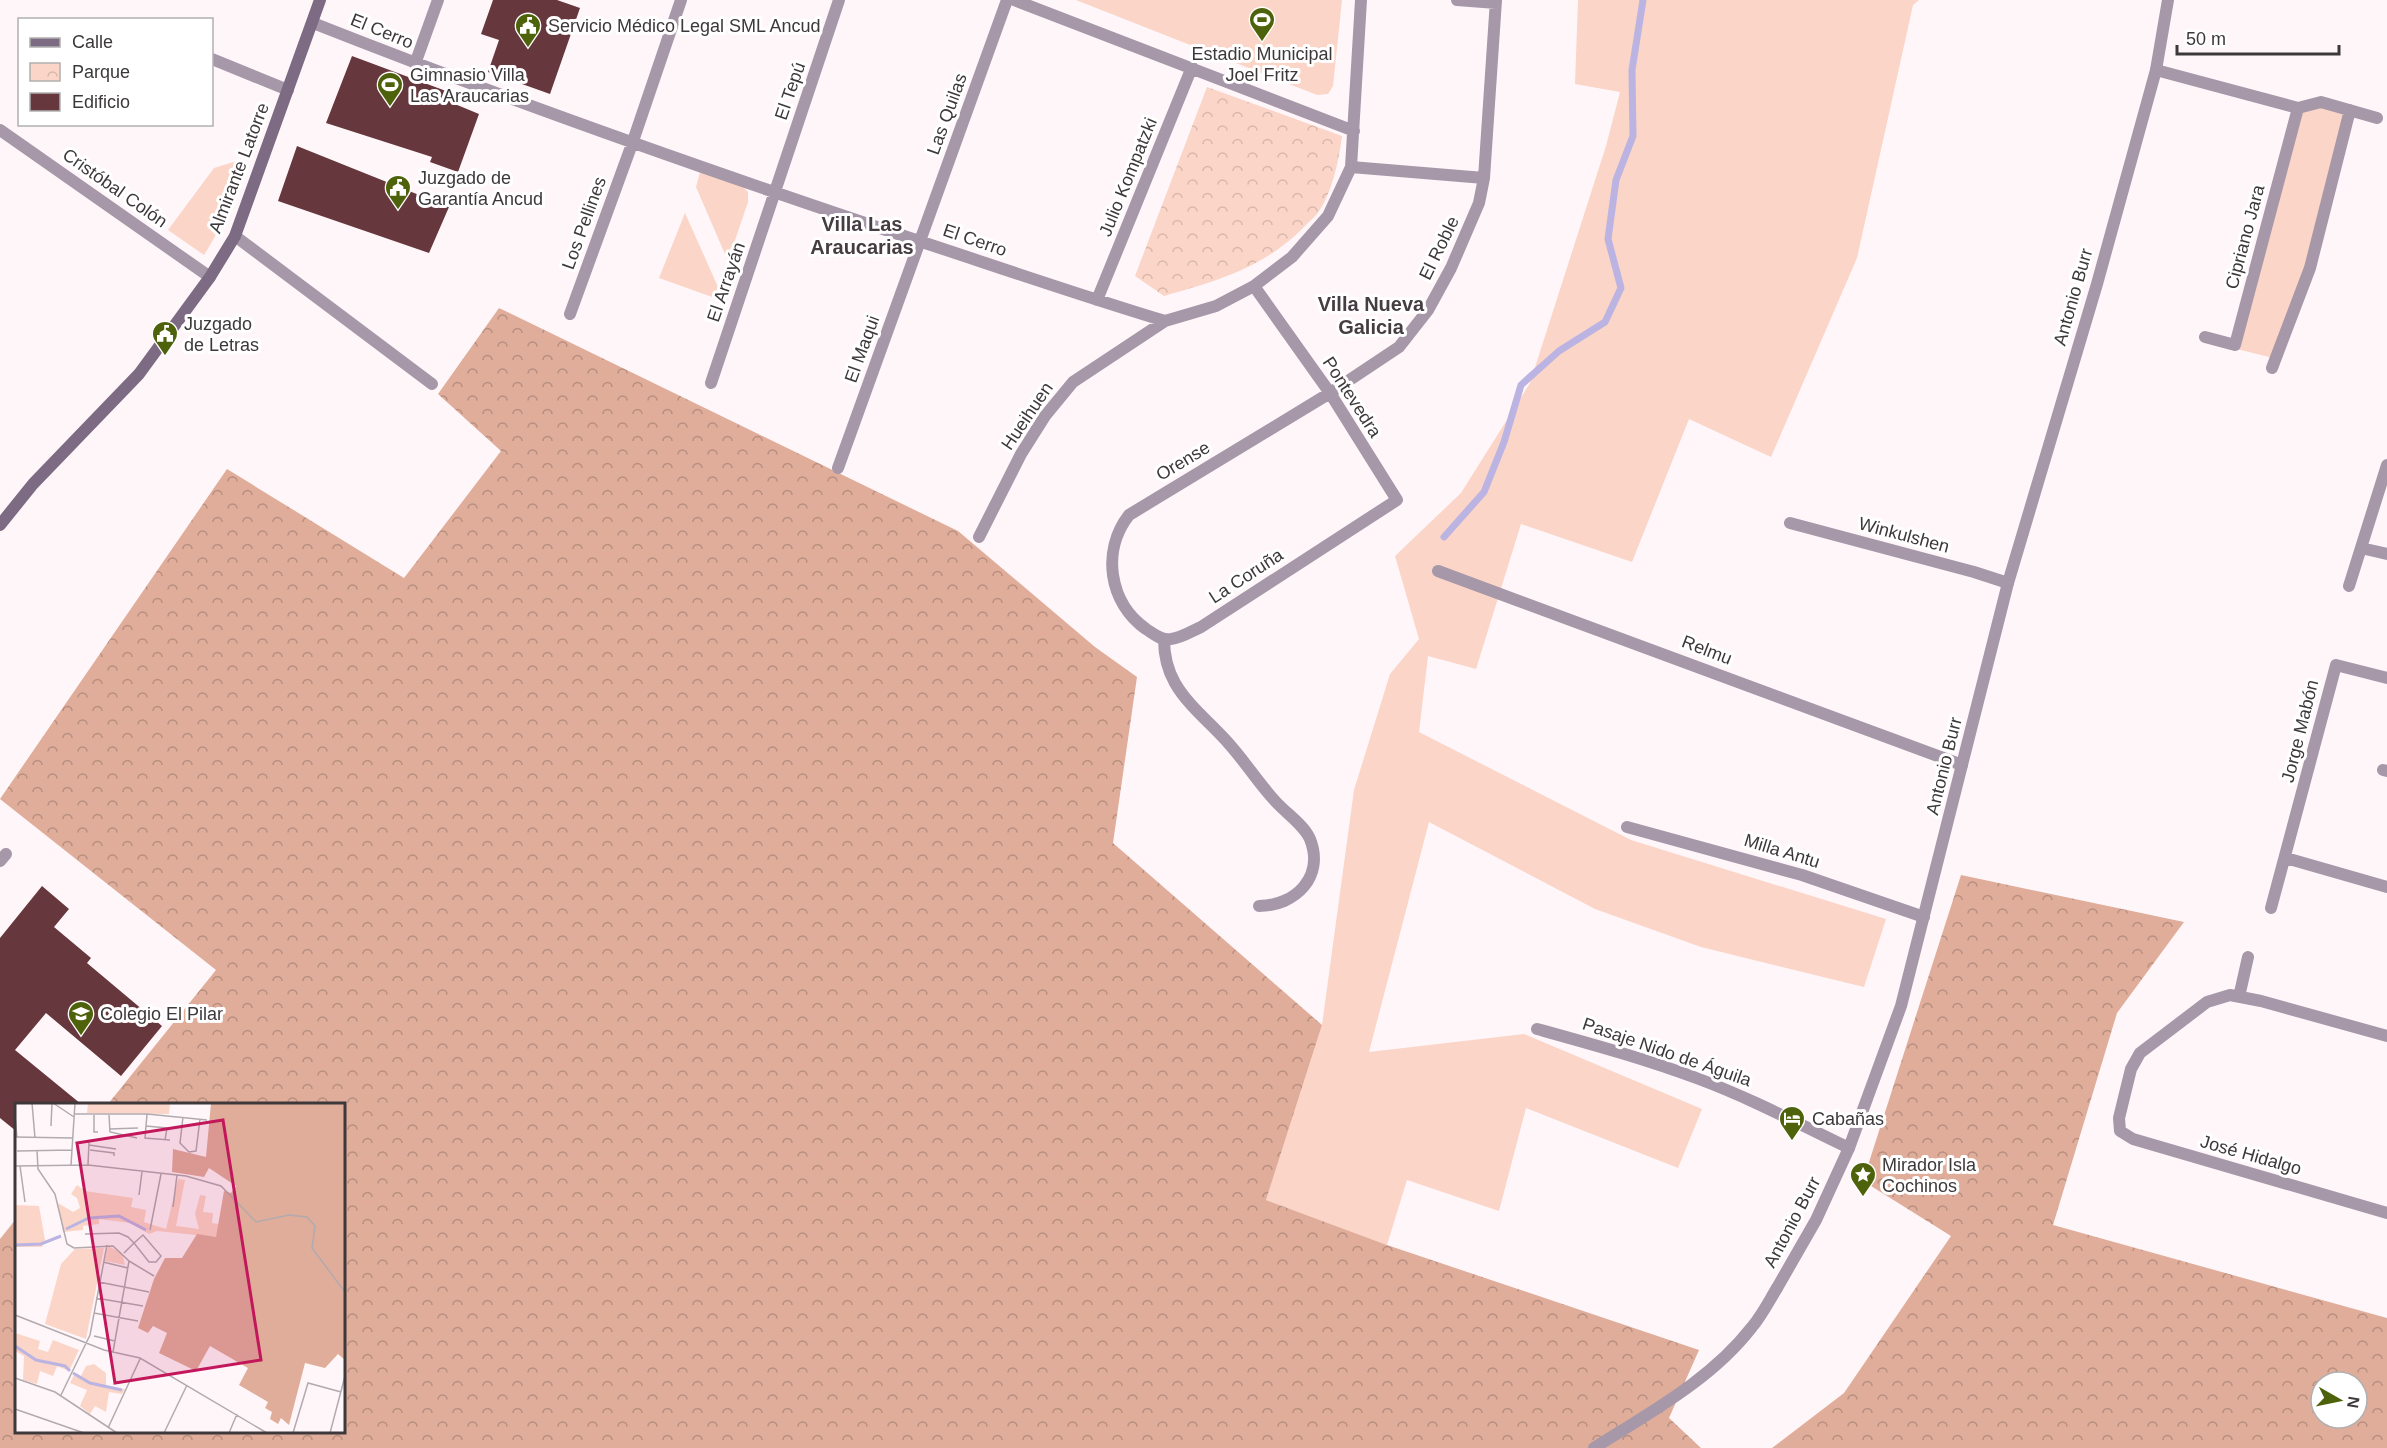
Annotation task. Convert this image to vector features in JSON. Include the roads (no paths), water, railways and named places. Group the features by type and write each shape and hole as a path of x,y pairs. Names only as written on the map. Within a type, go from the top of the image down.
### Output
{"main road":[{"name":"Almirante Latorre","path":"0,525 33,484 139,374 210,277 235,236 320,0"}],"street":[{"path":"415,64 438,0"},
{"name":"Los Pellines","path":"570,314 681,0"},
{"name":"El Tepú","path":"775,193 839,0"},
{"name":"Las Quilas","path":"920,241 1007,0"},
{"path":"1014,0 1354,130"},
{"path":"1165,321 1216,306 1254,286 1292,256 1328,216 1351,167 1361,0"},
{"path":"1457,0 1496,1"},
{"name":"Antonio Burr","path":"1593,1448 1693,1383 1752,1327 1816,1220 1849,1148 1901,1006 2008,583 2097,284 2156,70 2168,0"},
{"name":"El Roble","path":"1330,393 1399,347 1414,329 1451,268 1479,203 1484,178 1496,1"},
{"name":"El Cerro","path":"313,23 415,64 632,144 1165,321"},
{"path":"213,59 288,90"},
{"name":"Julio Kompatzki","path":"1097,300 1192,67"},
{"path":"2156,70 2298,108 2321,102 2378,118"},
{"name":"Cipriano Jara","path":"2205,338 2235,345 2298,108"},
{"path":"2272,368 2310,268 2350,110"},
{"name":"Cristóbal Colón","path":"0,130 210,277"},
{"path":"1351,167 1484,178"},
{"name":"El Arrayán","path":"711,383 775,193"},
{"path":"235,236 432,384"},
{"name":"El Maqui","path":"838,468 920,241"},
{"name":"Pontevedra","path":"1254,286 1330,393 1397,500"},
{"name":"Hueihuen","path":"979,537 1021,454 1045,416 1073,382 1165,321"},
{"name":"Orense","path":"1164,639 1142,626 1118,598 1113,580 1114,555 1122,524 1129,514 1330,393"},
{"path":"2349,586 2387,465"},
{"name":"La Coruña","path":"1164,639 1172,639 1202,627 1397,500"},
{"name":"Winkulshen","path":"1790,523 2008,583"},
{"path":"2361,548 2387,554"},
{"name":"Relmu","path":"1438,571 1962,765"},
{"path":"1164,639 1166,662 1182,693 1243,759 1274,801 1305,830 1310,839 1314,859 1308,881 1301,890 1282,904 1259,906"},
{"name":"Jorge Mabón","path":"2271,908 2336,665 2387,678"},
{"name":"Milla Antu","path":"1627,827 1780,869 1924,917"},
{"path":"2286,858 2387,887"},
{"path":"2248,957 2239,997 2309,1013 2387,1036"},
{"name":"José Hidalgo","path":"2239,997 2224,996 2207,1002 2140,1053 2132,1069 2119,1118 2120,1131 2133,1139 2387,1213"},
{"name":"Pasaje Nido de Águila","path":"1537,1029 1698,1078 1752,1100 1849,1148"}],"waterway":[{"path":"1444,537 1484,492 1504,442 1521,385 1559,351 1605,322 1621,288 1608,239 1616,180 1633,136 1632,70 1643,0"}],"place":[{"name":"Estadio Municipal Joel Fritz","path":"1262,43"},
{"name":"Servicio Médico Legal SML Ancud","path":"528,49"},
{"name":"Gimnasio Villa Las Araucarias","path":"390,108"},
{"name":"Juzgado de Garantía Ancud","path":"398,211"},
{"name":"Juzgado de Letras","path":"165,357"},
{"name":"Colegio El Pilar","path":"81,1037"},
{"name":"Cabañas","path":"1792,1142"},
{"name":"Mirador Isla Cochinos","path":"1863,1198"}],"district":[{"name":"Villa Las Araucarias","path":"862,236"},
{"name":"Villa Nueva Galicia","path":"1371,316"}]}
